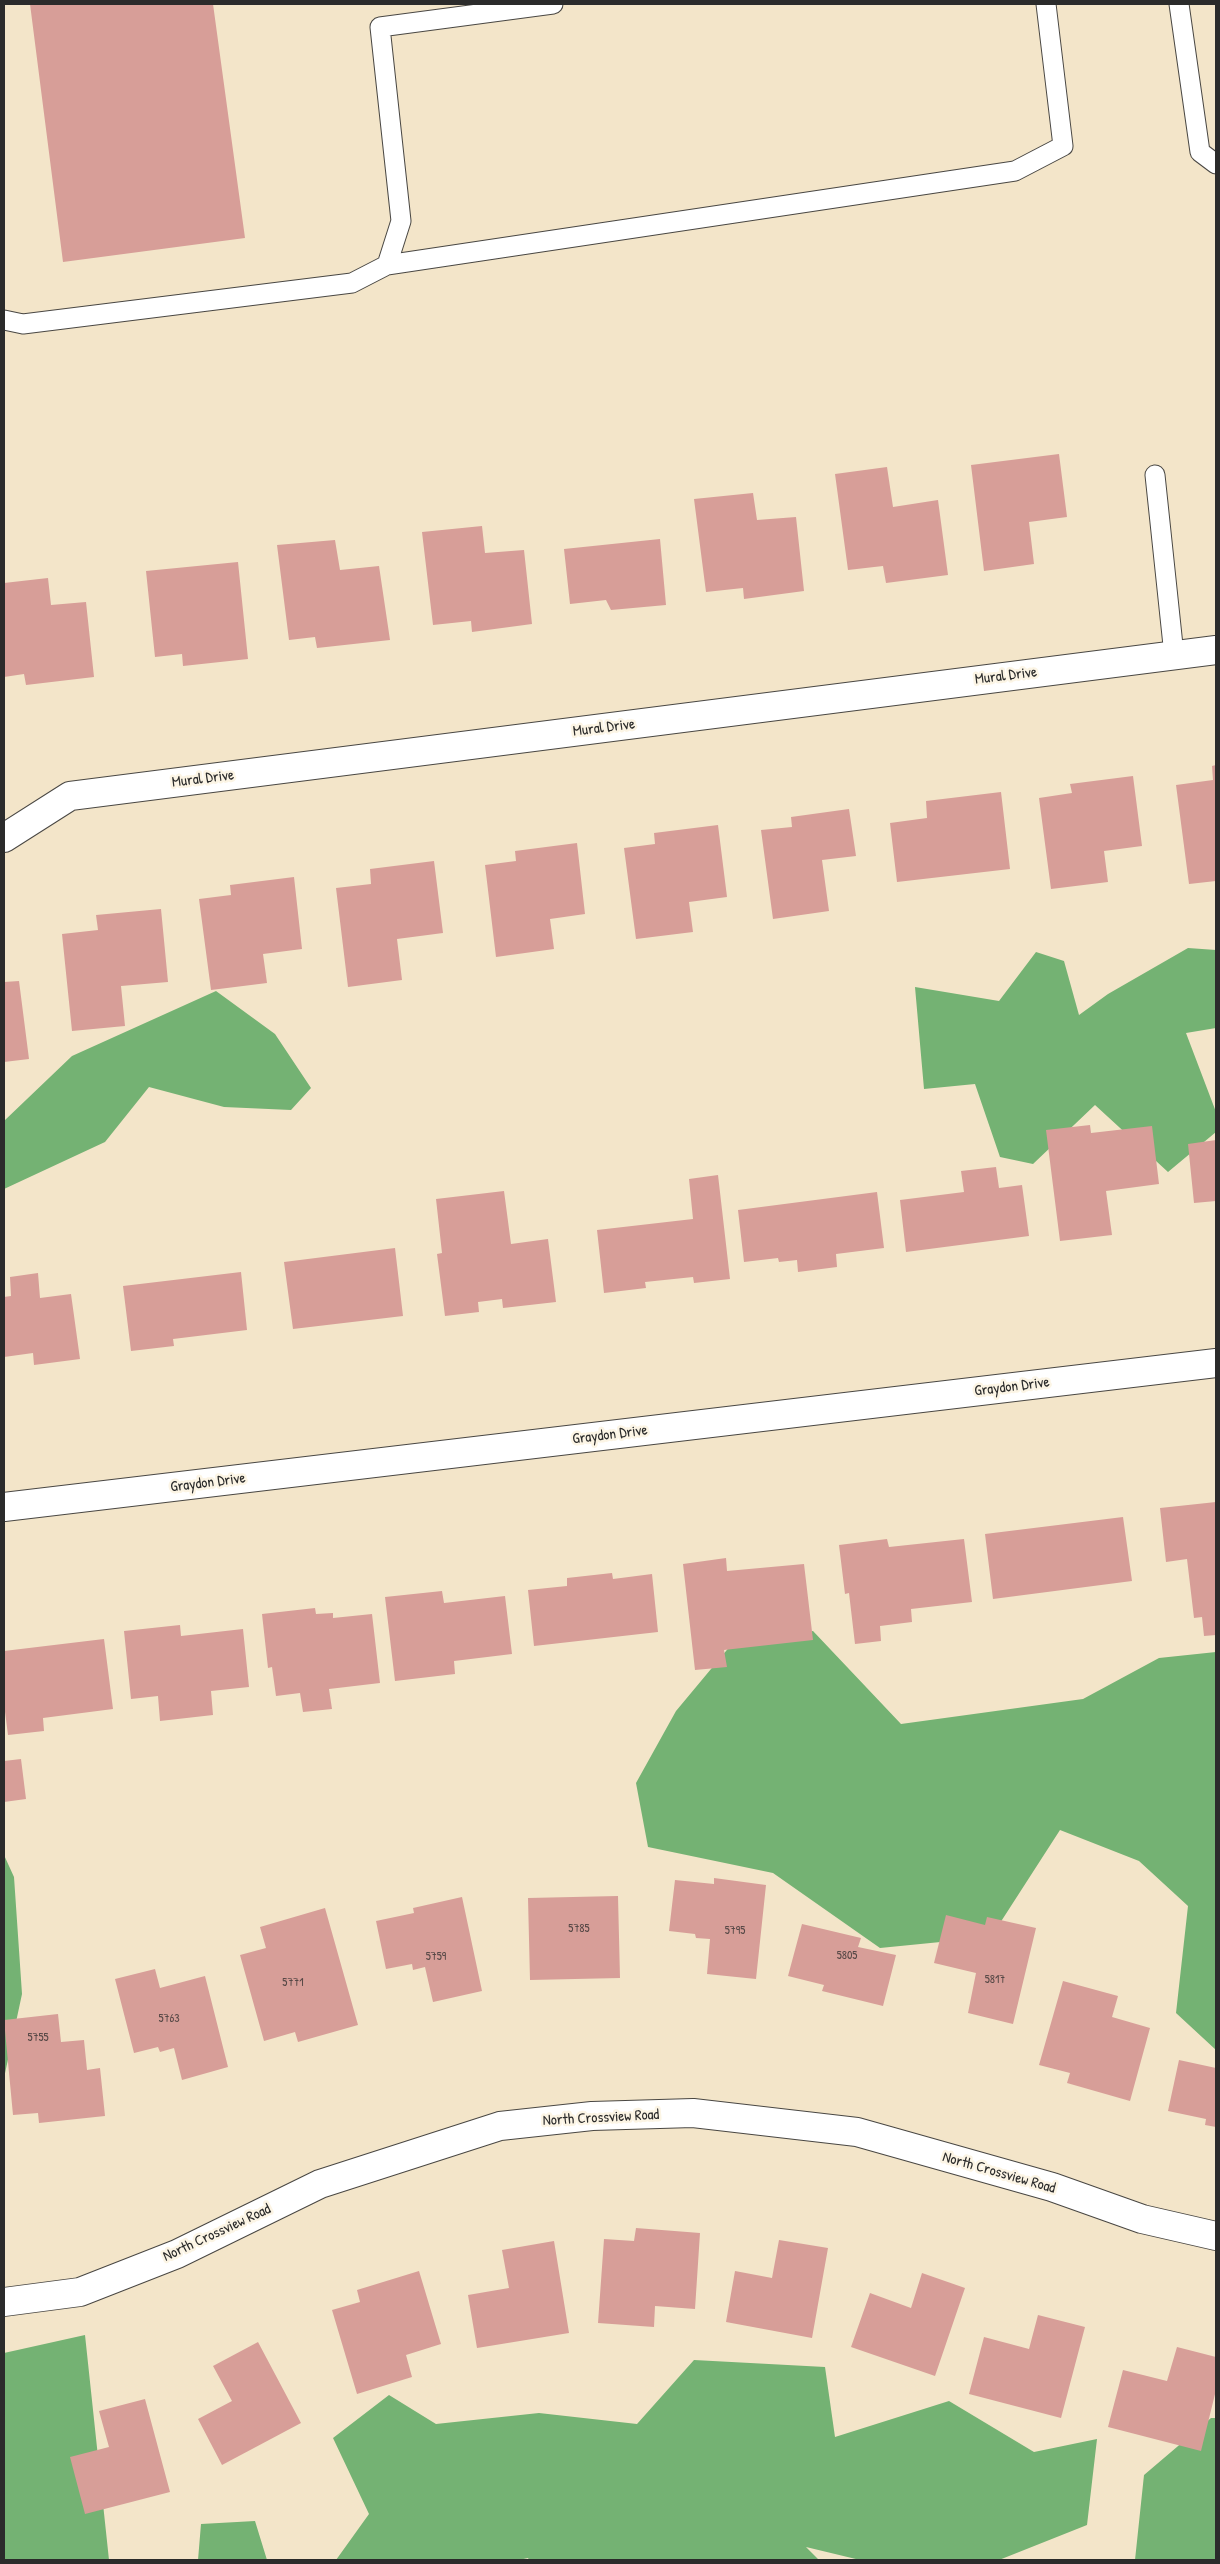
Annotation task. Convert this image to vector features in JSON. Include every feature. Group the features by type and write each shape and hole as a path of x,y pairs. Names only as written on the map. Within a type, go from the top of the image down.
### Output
{"street":[{"name":"Mural Drive","path":"4,838 70,796 1216,650"},
{"name":"Graydon Drive","path":"4,1507 1216,1363"},
{"name":"North Crossview Road","path":"4,2302 80,2292 177,2254 320,2184 500,2126 592,2116 693,2113 856,2132 1052,2188 1142,2219 1216,2236"}],"lane":[{"path":"386,265 401,221 380,27 553,4"},
{"path":"4,320 23,324 352,283 386,265 1015,171 1063,146 1046,4"},
{"path":"1179,4 1200,152 1216,164"},
{"path":"1155,475 1174,654"}],"green space":[{"path":"1188,948 1216,950 1216,1028 1186,1033 1216,1112 1216,1132 1168,1172 1095,1105 1033,1164 1000,1157 975,1084 924,1089 915,987 999,1001 1036,952 1064,961 1079,1015 1108,994"},
{"path":"216,991 275,1034 311,1088 291,1110 224,1107 149,1087 105,1142 4,1189 4,1121 72,1056"},
{"path":"813,1631 901,1724 1083,1699 1159,1658 1216,1652 1216,2050 1176,2013 1188,1906 1139,1861 1060,1830 991,1937 880,1948 773,1873 648,1847 636,1783 676,1711 731,1645"},
{"path":"4,1855 14,1877 22,1994 4,2078"},
{"path":"85,2335 109,2560 4,2560 4,2353"},
{"path":"694,2360 825,2367 835,2437 949,2401 1034,2452 1097,2439 1087,2525 999,2560 860,2560 806,2547 819,2560 529,2560 528,2558 519,2560 336,2560 369,2514 333,2438 389,2395 436,2424 539,2413 637,2424"},
{"path":"1211,2418 1216,2418 1216,2560 1135,2560 1144,2475"},
{"path":"255,2521 267,2560 198,2560 201,2524"}],"building":[{"path":"30,4 213,4 245,238 63,262"},
{"path":"1059,454 1067,517 1029,522 1034,564 984,571 971,465"},
{"path":"887,467 893,507 938,500 948,575 886,583 883,566 848,570 835,474"},
{"path":"753,493 757,520 796,517 804,591 744,599 743,588 706,592 694,499"},
{"path":"482,526 485,553 524,550 532,624 472,632 471,621 433,625 422,532"},
{"path":"660,539 666,605 611,610 606,600 570,604 564,549"},
{"path":"335,540 340,570 379,566 390,640 317,648 315,637 289,640 277,545"},
{"path":"238,562 248,659 183,666 182,654 155,657 146,571"},
{"path":"48,578 51,605 86,602 94,677 26,685 24,674 4,677 4,583"},
{"path":"1216,765 1216,881 1189,884 1176,785 1213,780 1212,766"},
{"path":"1133,776 1142,846 1104,851 1108,882 1051,889 1039,798 1072,793 1070,784"},
{"path":"1001,792 1010,869 897,882 890,823 927,818 926,801"},
{"path":"849,809 856,856 822,860 829,911 773,919 761,830 792,827 791,817"},
{"path":"718,825 727,897 689,902 693,932 636,939 624,848 655,844 654,833"},
{"path":"577,843 585,914 550,919 554,949 496,957 485,865 516,861 515,851"},
{"path":"434,861 443,933 397,939 402,980 348,987 336,888 371,884 370,869"},
{"path":"294,877 302,949 263,954 267,983 211,990 199,899 231,895 230,885"},
{"path":"161,909 168,982 121,986 125,1026 72,1031 62,934 98,930 96,915"},
{"path":"19,981 29,1059 4,1062 4,982"},
{"path":"1090,1125 1091,1133 1152,1126 1159,1184 1106,1191 1112,1235 1060,1241 1046,1130"},
{"path":"1216,1140 1216,1201 1194,1203 1188,1144"},
{"path":"996,1167 999,1188 1022,1185 1029,1236 906,1252 900,1200 964,1192 961,1171"},
{"path":"718,1175 730,1279 694,1283 693,1277 645,1282 646,1288 604,1293 597,1230 693,1219 689,1179"},
{"path":"504,1191 511,1244 548,1239 556,1302 503,1308 502,1299 478,1302 479,1312 445,1316 437,1254 442,1253 436,1199"},
{"path":"877,1192 884,1248 836,1254 837,1267 798,1272 797,1260 779,1262 778,1258 744,1262 738,1210"},
{"path":"395,1248 403,1316 293,1329 284,1262"},
{"path":"241,1272 247,1330 173,1339 174,1346 131,1351 123,1286"},
{"path":"38,1273 40,1298 71,1294 80,1359 34,1365 33,1353 4,1357 4,1297 11,1296 10,1277"},
{"path":"1216,1502 1216,1635 1204,1636 1202,1617 1194,1618 1187,1559 1166,1562 1160,1508"},
{"path":"1123,1517 1132,1581 993,1599 985,1534"},
{"path":"887,1539 889,1547 964,1539 972,1602 911,1609 912,1622 880,1626 881,1641 855,1644 849,1593 845,1594 839,1545"},
{"path":"726,1558 727,1571 804,1564 813,1640 724,1650 727,1667 695,1670 683,1564"},
{"path":"612,1573 613,1579 652,1574 658,1632 534,1646 528,1590 567,1586 567,1578"},
{"path":"442,1591 444,1603 505,1596 512,1654 454,1661 455,1674 395,1681 385,1597"},
{"path":"315,1608 316,1614 333,1613 333,1618 372,1614 380,1683 329,1689 332,1709 303,1712 300,1693 276,1696 272,1667 268,1668 262,1614"},
{"path":"180,1625 181,1636 243,1629 249,1687 211,1691 213,1715 160,1721 158,1696 131,1699 124,1631"},
{"path":"104,1639 113,1709 43,1718 44,1731 8,1735 4,1704 4,1651"},
{"path":"21,1759 26,1799 4,1802 4,1761"},
{"path":"714,1878 766,1885 756,1979 707,1974 710,1939 696,1938 695,1934 669,1931 675,1880 714,1884"},
{"path":"618,1896 620,1978 530,1980 528,1898"},
{"path":"462,1897 482,1991 433,2002 425,1967 413,1970 412,1964 386,1969 376,1921 414,1913 413,1908"},
{"path":"325,1908 358,2025 298,2042 295,2032 264,2041 240,1955 266,1948 260,1927"},
{"path":"946,1915 985,1925 987,1917 1036,1928 1013,2024 968,2013 976,1973 934,1963"},
{"path":"802,1924 861,1938 858,1947 896,1955 883,2006 822,1991 824,1985 788,1976"},
{"path":"155,1969 160,1988 205,1976 228,2067 182,2080 174,2048 160,2052 158,2047 134,2053 115,1979"},
{"path":"1063,1981 1118,1996 1112,2017 1150,2028 1130,2101 1067,2083 1070,2073 1039,2065"},
{"path":"58,2014 61,2042 84,2040 87,2070 100,2068 105,2116 39,2123 38,2113 13,2115 4,2020"},
{"path":"1179,2060 1216,2068 1216,2127 1205,2125 1206,2119 1168,2111"},
{"path":"636,2228 700,2233 695,2309 655,2306 654,2327 598,2323 604,2239 634,2241"},
{"path":"779,2240 828,2248 812,2338 726,2322 735,2271 772,2278"},
{"path":"554,2241 569,2333 477,2348 468,2295 509,2288 502,2250"},
{"path":"419,2271 441,2344 406,2355 412,2377 357,2394 332,2310 360,2302 357,2290"},
{"path":"922,2273 965,2288 935,2376 851,2347 870,2293 911,2308"},
{"path":"1038,2315 1085,2327 1061,2418 969,2394 984,2337 1029,2349"},
{"path":"258,2342 301,2423 222,2465 198,2419 232,2401 213,2366"},
{"path":"1177,2347 1216,2357 1216,2390 1201,2451 1108,2427 1123,2370 1167,2381"},
{"path":"145,2399 170,2492 85,2514 70,2457 109,2447 99,2411"}]}
